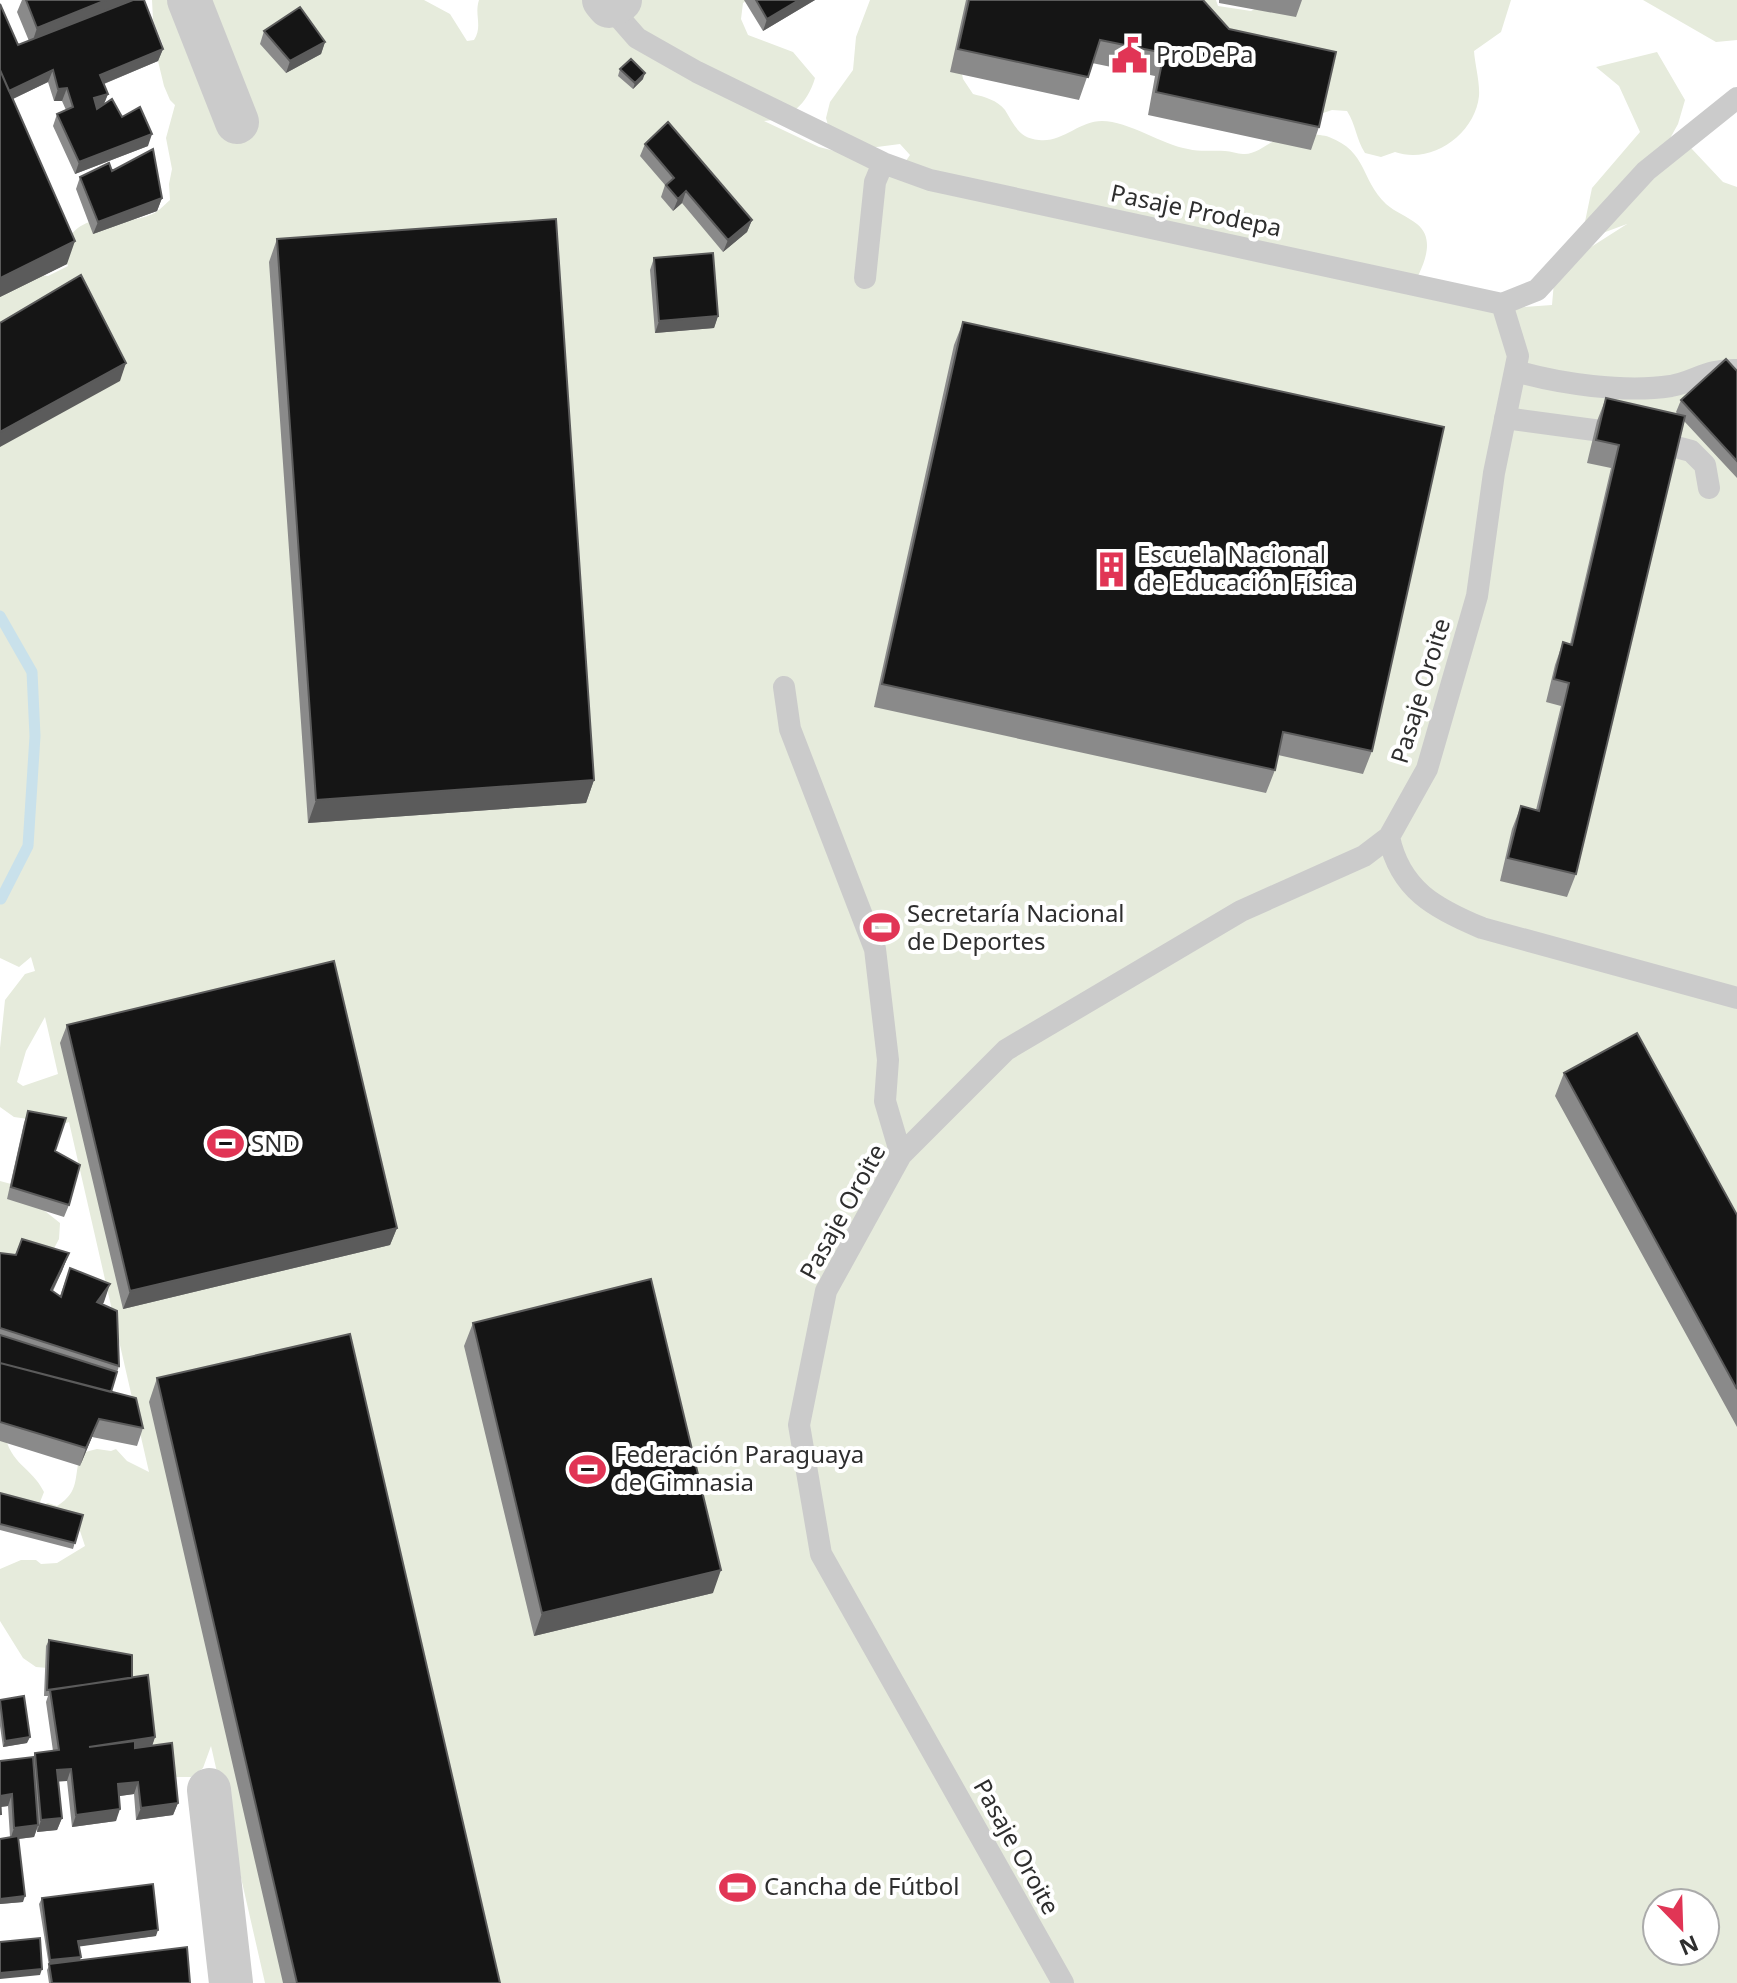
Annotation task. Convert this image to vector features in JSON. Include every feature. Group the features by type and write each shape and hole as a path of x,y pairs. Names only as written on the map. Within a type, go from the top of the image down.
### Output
{"street":[{"path":"189,0 237,122"},
{"path":"209,1790 231,1983"}],"lane":[{"name":"Pasaje Prodepa","path":"611,2 637,38 697,72 883,163 930,180 1502,304"},
{"path":"1502,304 1537,290 1646,171 1737,98"},
{"path":"865,278 875,182 883,163"},
{"name":"Pasaje Oroite","path":"1063,1983 821,1554 799,1425 826,1291 901,1155 1006,1050 1241,911 1364,856 1389,837 1428,765 1477,596 1494,473 1518,356 1502,304"},
{"path":"1515,371 1543,379 1619,387 1672,385 1716,369 1737,370"},
{"path":"1505,418 1631,435 1691,451 1705,465 1709,488"},
{"path":"784,687 790,729 875,949 888,1060 885,1101 901,1155"},
{"path":"1389,837 1399,870 1418,893 1450,915 1482,928 1737,998"}],"shaded area":[{"name":"Secretaría Nacional de Deportes","path":"152,0 424,0 450,14 467,41 474,40 477,35 479,0 747,0 743,3 741,19 748,35 793,52 815,78 812,88 796,109 782,117 764,121 819,147 901,168 910,155 900,144 854,150 830,133 826,118 830,102 853,70 856,37 870,0 1216,0 1218,6 1251,11 1272,0 1511,0 1501,32 1474,51 1479,96 1469,123 1449,143 1423,154 1395,152 1381,157 1365,153 1347,111 1332,110 1317,115 1182,33 960,64 963,79 973,94 998,104 1018,130 1032,139 1055,138 1086,124 1102,121 1123,125 1188,149 1241,154 1252,153 1287,136 1329,137 1351,150 1386,204 1423,231 1426,256 1411,290 1497,309 1552,305 1555,270 1627,224 1581,241 1592,188 1640,132 1619,86 1596,67 1657,52 1685,100 1678,124 1657,162 1691,148 1723,182 1737,187 1737,1983 265,1983 211,1746 203,1768 191,1777 175,1777 160,1767 147,1737 139,1688 130,1675 36,1667 23,1658 0,1621 0,1569 21,1560 57,1563 85,1546 80,1531 66,1522 0,1520 0,1430 4,1432 11,1452 44,1492 38,1507 48,1503 57,1506 70,1495 81,1453 116,1449 127,1461 149,1472 69,1122 63,1124 14,1117 0,1107 0,1048 5,1000 25,974 35,971 31,957 19,967 0,958 0,279 32,274 48,276 68,266 61,249 81,226 102,220 137,219 155,213 170,200 172,169 166,138 175,105 164,86 158,61 163,45 153,20","holes":["45,1017 58,1074 23,1086 17,1082 26,1051"]},
{"path":"1643,0 1737,0 1737,40 1716,42"},
{"path":"0,1181 11,1184 60,1223 59,1239 51,1254 0,1265"}],"building":[{"path":"26,0 106,0 37,28"},
{"path":"133,0 144,0 163,49 100,75 108,94 94,98 97,109 112,99 122,117 140,107 152,134 79,162 57,114 73,107 67,88 58,89 53,70 9,91 0,70 0,4 18,45"},
{"path":"756,0 799,0 767,19"},
{"path":"969,0 1203,0 1229,29 1336,52 1319,127 1156,92 1164,53 1100,40 1088,77 958,49"},
{"path":"300,7 325,42 290,61 264,31"},
{"path":"631,59 645,73 635,83 620,69"},
{"path":"0,70 75,241 0,278"},
{"path":"668,122 752,220 728,240 686,191 678,199 666,185 674,178 645,144"},
{"path":"153,149 162,198 98,222 80,177 109,163 112,171"},
{"path":"556,219 594,780 316,800 277,239"},
{"path":"713,253 718,316 659,321 654,258"},
{"path":"81,275 126,363 0,432 0,323"},
{"name":"Escuela Nacional de Educación Física","path":"963,322 1444,427 1372,751 1283,732 1275,770 882,684"},
{"path":"1726,359 1737,371 1737,461 1681,400"},
{"path":"1606,398 1685,416 1576,874 1508,858 1521,806 1539,811 1569,683 1554,679 1563,642 1572,645 1619,445 1596,440"},
{"name":"SND","path":"334,961 397,1228 130,1291 67,1025"},
{"path":"1637,1033 1737,1215 1737,1389 1564,1073"},
{"path":"28,1111 66,1118 55,1151 80,1165 69,1205 11,1187"},
{"path":"22,1239 69,1253 51,1290 61,1297 70,1268 110,1284 97,1302 117,1311 119,1366 0,1328 0,1253 16,1255"},
{"name":"Federación Paraguaya de Gimnasia","path":"651,1279 721,1570 542,1613 473,1323"},
{"path":"350,1334 500,1983 297,1983 157,1378"},
{"path":"0,1335 117,1372 111,1392 0,1363"},
{"path":"0,1363 136,1398 143,1428 99,1419 86,1448 0,1422"},
{"path":"0,1493 83,1515 75,1543 0,1524"},
{"path":"49,1640 132,1655 132,1678 47,1690"},
{"path":"148,1675 155,1737 89,1747 135,1741 135,1748 172,1743 178,1803 141,1808 138,1782 118,1784 120,1809 76,1815 71,1769 57,1770 62,1818 41,1820 35,1753 59,1750 50,1690"},
{"path":"24,1696 30,1737 5,1741 0,1700"},
{"path":"33,1757 38,1825 14,1828 12,1794 0,1796 0,1761"},
{"path":"18,1836 25,1896 0,1899 0,1839"},
{"path":"153,1884 158,1930 78,1941 81,1957 50,1960 42,1898"},
{"path":"40,1938 42,1969 0,1973 0,1942"},
{"path":"187,1947 190,1983 52,1983 49,1964"}],"waterway":[{"path":"0,616 32,672 35,736 28,846 1,899"}],"place":[{"name":"ProDePa","path":"1130,55"},
{"name":"Escuela Nacional de Educación Física","path":"1111,569"},
{"name":"Secretaría Nacional de Deportes","path":"881,928"},
{"name":"SND","path":"225,1144"},
{"name":"Federación Paraguaya de Gimnasia","path":"588,1469"},
{"name":"Cancha de Fútbol","path":"738,1887"}]}
